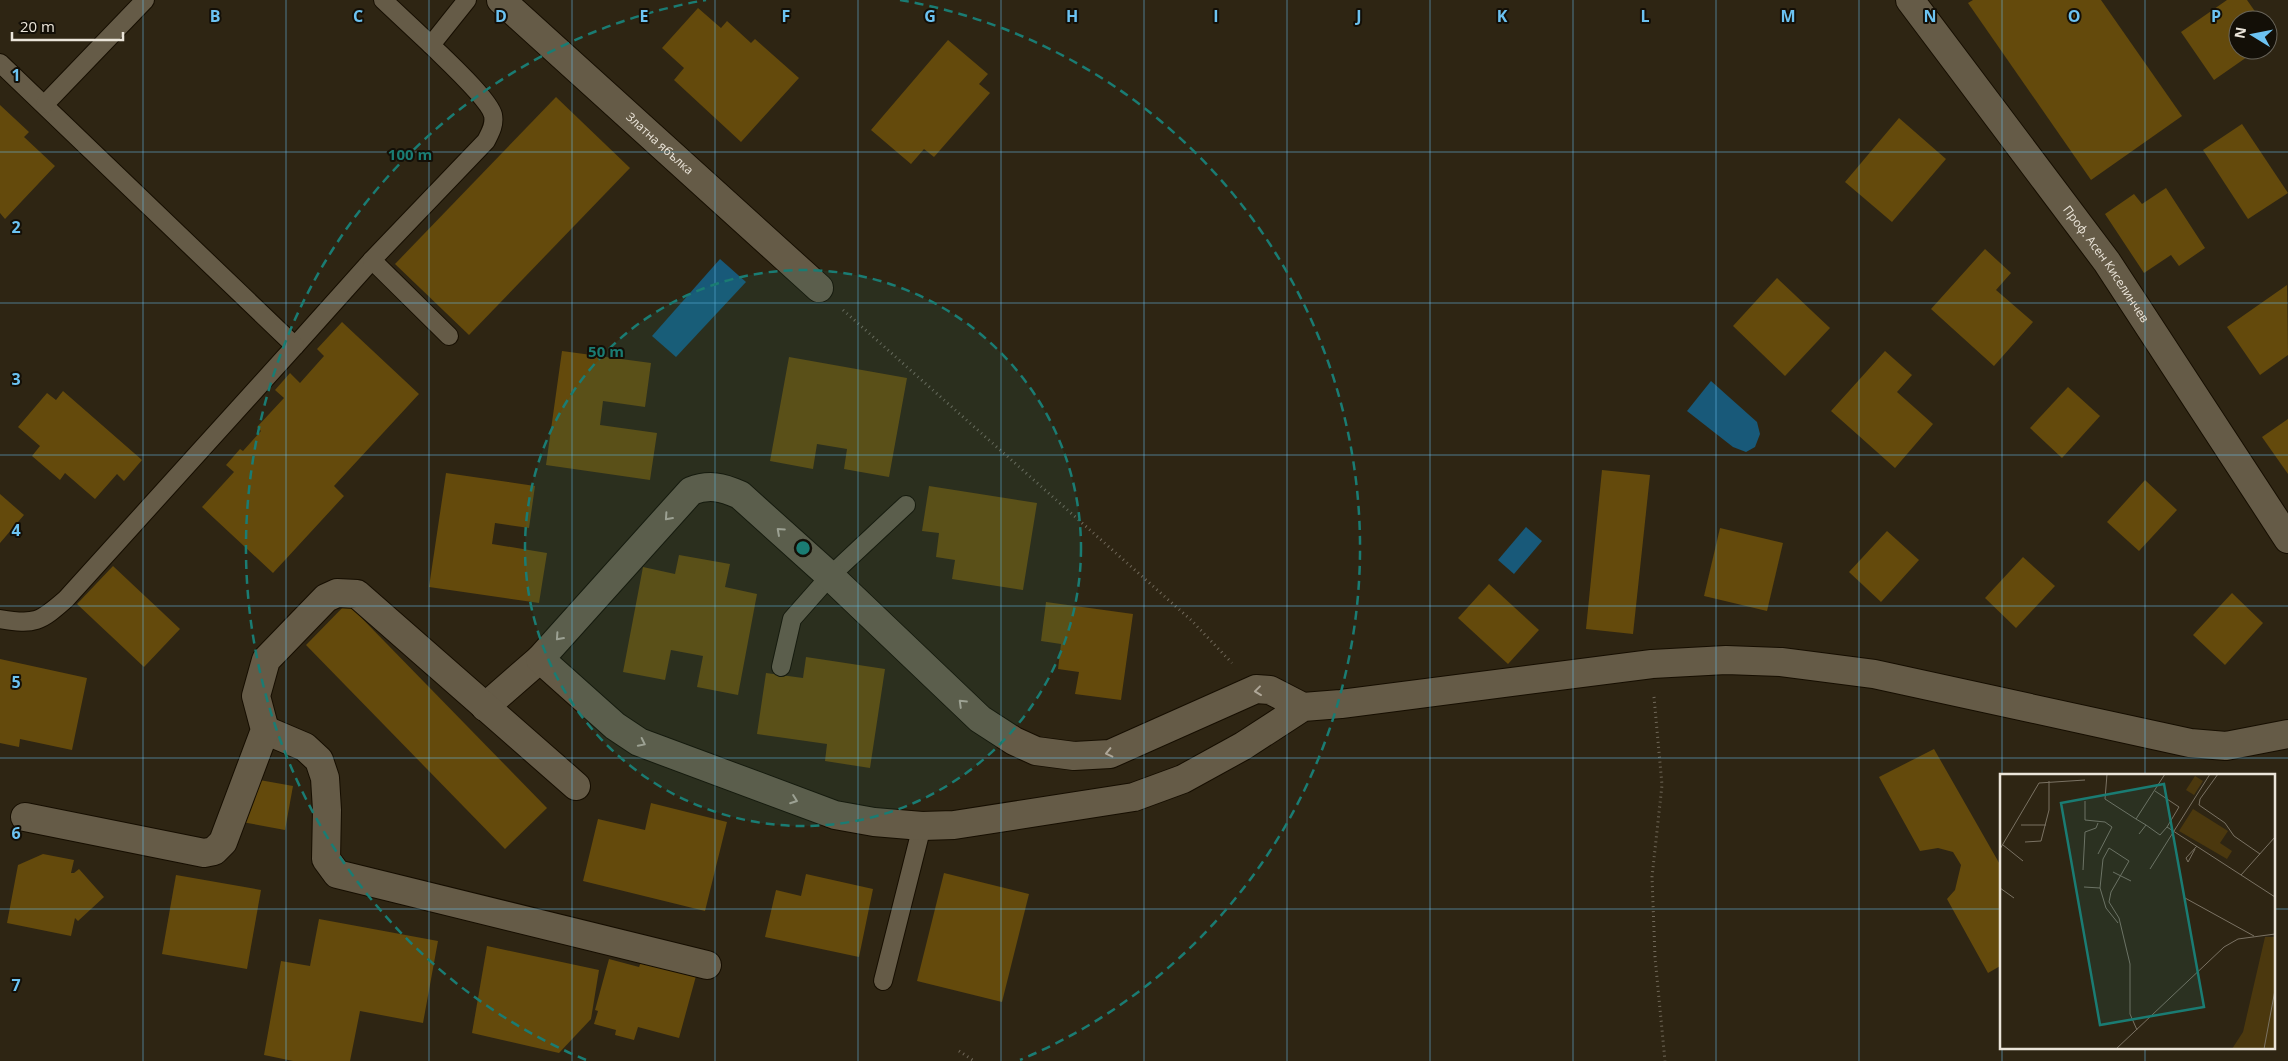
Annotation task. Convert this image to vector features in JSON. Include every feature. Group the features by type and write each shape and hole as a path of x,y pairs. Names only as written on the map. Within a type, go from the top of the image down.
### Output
{"street":[{"name":"Златна ябълка","path":"501,0 818,288"},
{"name":"Проф. Асен Киселинчев","path":"1910,0 2107,262 2288,539"},
{"path":"485,707 540,660 691,491 704,486 724,488 740,495 830,576 980,719 1014,741 1036,751 1074,756 1110,754 1256,689 1270,690 1303,707"},
{"path":"25,817 204,853 214,851 223,842 265,730 256,696 266,660 326,598 337,593 357,594 576,786"},
{"path":"540,660 615,726 639,742 836,815 874,822 922,826 954,825 1134,797 1183,779 1243,746 1303,707 1341,704 1652,664 1726,660 1823,666 1884,676 2190,743 2226,746 2288,734"},
{"path":"265,730 305,748 318,760 325,778 327,810 326,859 337,874 707,965"}],"lane":[{"path":"45,104 145,0"},
{"path":"0,619 26,623 46,617 59,605 372,260 486,141 493,129 493,115 486,102 432,45 383,0"},
{"path":"432,45 467,0"},
{"path":"0,62 295,346"},
{"path":"372,260 448,336"},
{"path":"781,667 792,619 830,576 906,505"},
{"path":"883,981 922,826"}],"path":[{"path":"818,288 1191,620 1256,689"},
{"path":"1652,664 1655,724 1662,785 1652,878 1655,957 1664,1061"},
{"path":"959,1051 974,1061"}],"water":[{"path":"720,259 746,282 676,357 652,336"},
{"path":"1711,381 1757,422 1760,434 1755,447 1746,452 1733,447 1687,411"},
{"path":"1526,527 1542,541 1514,574 1498,560"}],"building":[{"path":"1973,0 2101,0 2182,116 2091,180 1968,3"},
{"path":"2227,0 2247,0 2254,10 2228,10 2228,60 2243,60 2214,80 2181,32"},
{"path":"698,8 721,28 727,21 751,43 755,39 799,78 741,142 674,80 684,68 662,48"},
{"path":"948,40 988,74 979,84 990,93 934,157 924,149 911,164 871,130"},
{"path":"556,97 630,168 469,335 395,264"},
{"path":"0,105 29,132 24,137 55,166 5,219 0,213"},
{"path":"1899,118 1946,159 1892,222 1845,182"},
{"path":"2242,124 2288,193 2248,219 2203,150"},
{"path":"2166,188 2205,248 2179,266 2171,255 2144,273 2105,214 2134,194 2142,204"},
{"path":"1985,249 2011,273 1996,290 2033,322 1994,366 1931,309"},
{"path":"1777,278 1830,328 1785,376 1733,326"},
{"path":"2287,285 2288,355 2260,375 2227,327"},
{"path":"342,322 419,394 334,486 344,496 273,573 202,507 234,472 226,465 240,449 243,451 261,431 257,427 284,398 275,390 290,373 300,383 324,356 317,349"},
{"path":"562,351 651,363 645,407 603,401 600,425 657,433 650,480 546,465"},
{"path":"1885,351 1912,375 1897,392 1933,424 1895,468 1831,411"},
{"path":"789,357 907,378 889,477 844,469 847,449 817,444 813,469 770,461"},
{"path":"2068,387 2100,416 2062,458 2030,428"},
{"path":"63,391 142,460 124,481 117,474 95,499 65,473 60,480 32,456 40,446 18,427 47,393 56,400"},
{"path":"2288,419 2288,474 2262,437"},
{"path":"1602,470 1650,475 1633,634 1586,629"},
{"path":"446,473 535,486 529,528 495,523 492,544 547,553 539,603 429,587"},
{"path":"2145,480 2177,510 2139,551 2107,522"},
{"path":"929,486 1037,503 1023,590 952,579 955,560 936,557 939,533 922,531"},
{"path":"0,494 24,515 0,543"},
{"path":"1720,528 1783,543 1767,611 1704,596"},
{"path":"1887,531 1919,560 1881,602 1849,572"},
{"path":"679,555 730,564 725,587 757,594 738,695 697,687 703,656 671,650 665,680 623,672 643,567 675,574"},
{"path":"2023,557 2055,586 2016,628 1985,598"},
{"path":"113,566 180,629 144,667 77,604"},
{"path":"1489,584 1539,630 1508,664 1458,618"},
{"path":"2232,593 2263,623 2225,665 2193,635"},
{"path":"1046,602 1133,614 1121,700 1075,694 1079,672 1058,669 1061,644 1041,641"},
{"path":"347,603 547,808 505,849 306,645"},
{"path":"806,657 885,669 870,768 825,761 827,744 757,734 766,673 803,678"},
{"path":"0,659 87,678 72,750 20,739 19,747 0,743"},
{"path":"1934,749 2000,864 2000,966 1988,973 1947,899 1955,890 1961,865 1953,852 1938,848 1920,851 1879,777"},
{"path":"249,778 293,786 285,830 242,822"},
{"path":"651,803 727,822 705,911 583,881 598,819 645,830"},
{"path":"43,854 74,860 71,873 79,869 104,897 78,921 75,918 71,936 7,923 18,865"},
{"path":"944,873 1029,894 1002,1002 917,981"},
{"path":"806,874 873,889 859,957 765,937 776,890 801,896"},
{"path":"176,875 261,890 247,969 162,954"},
{"path":"319,919 438,941 423,1023 360,1011 350,1061 293,1061 264,1055 281,961 310,966"},
{"path":"487,946 599,970 591,1019 559,1053 472,1033"},
{"path":"609,959 639,967 641,962 696,976 679,1038 638,1027 634,1040 615,1035 616,1030 594,1024 598,1011 595,1010"}]}
